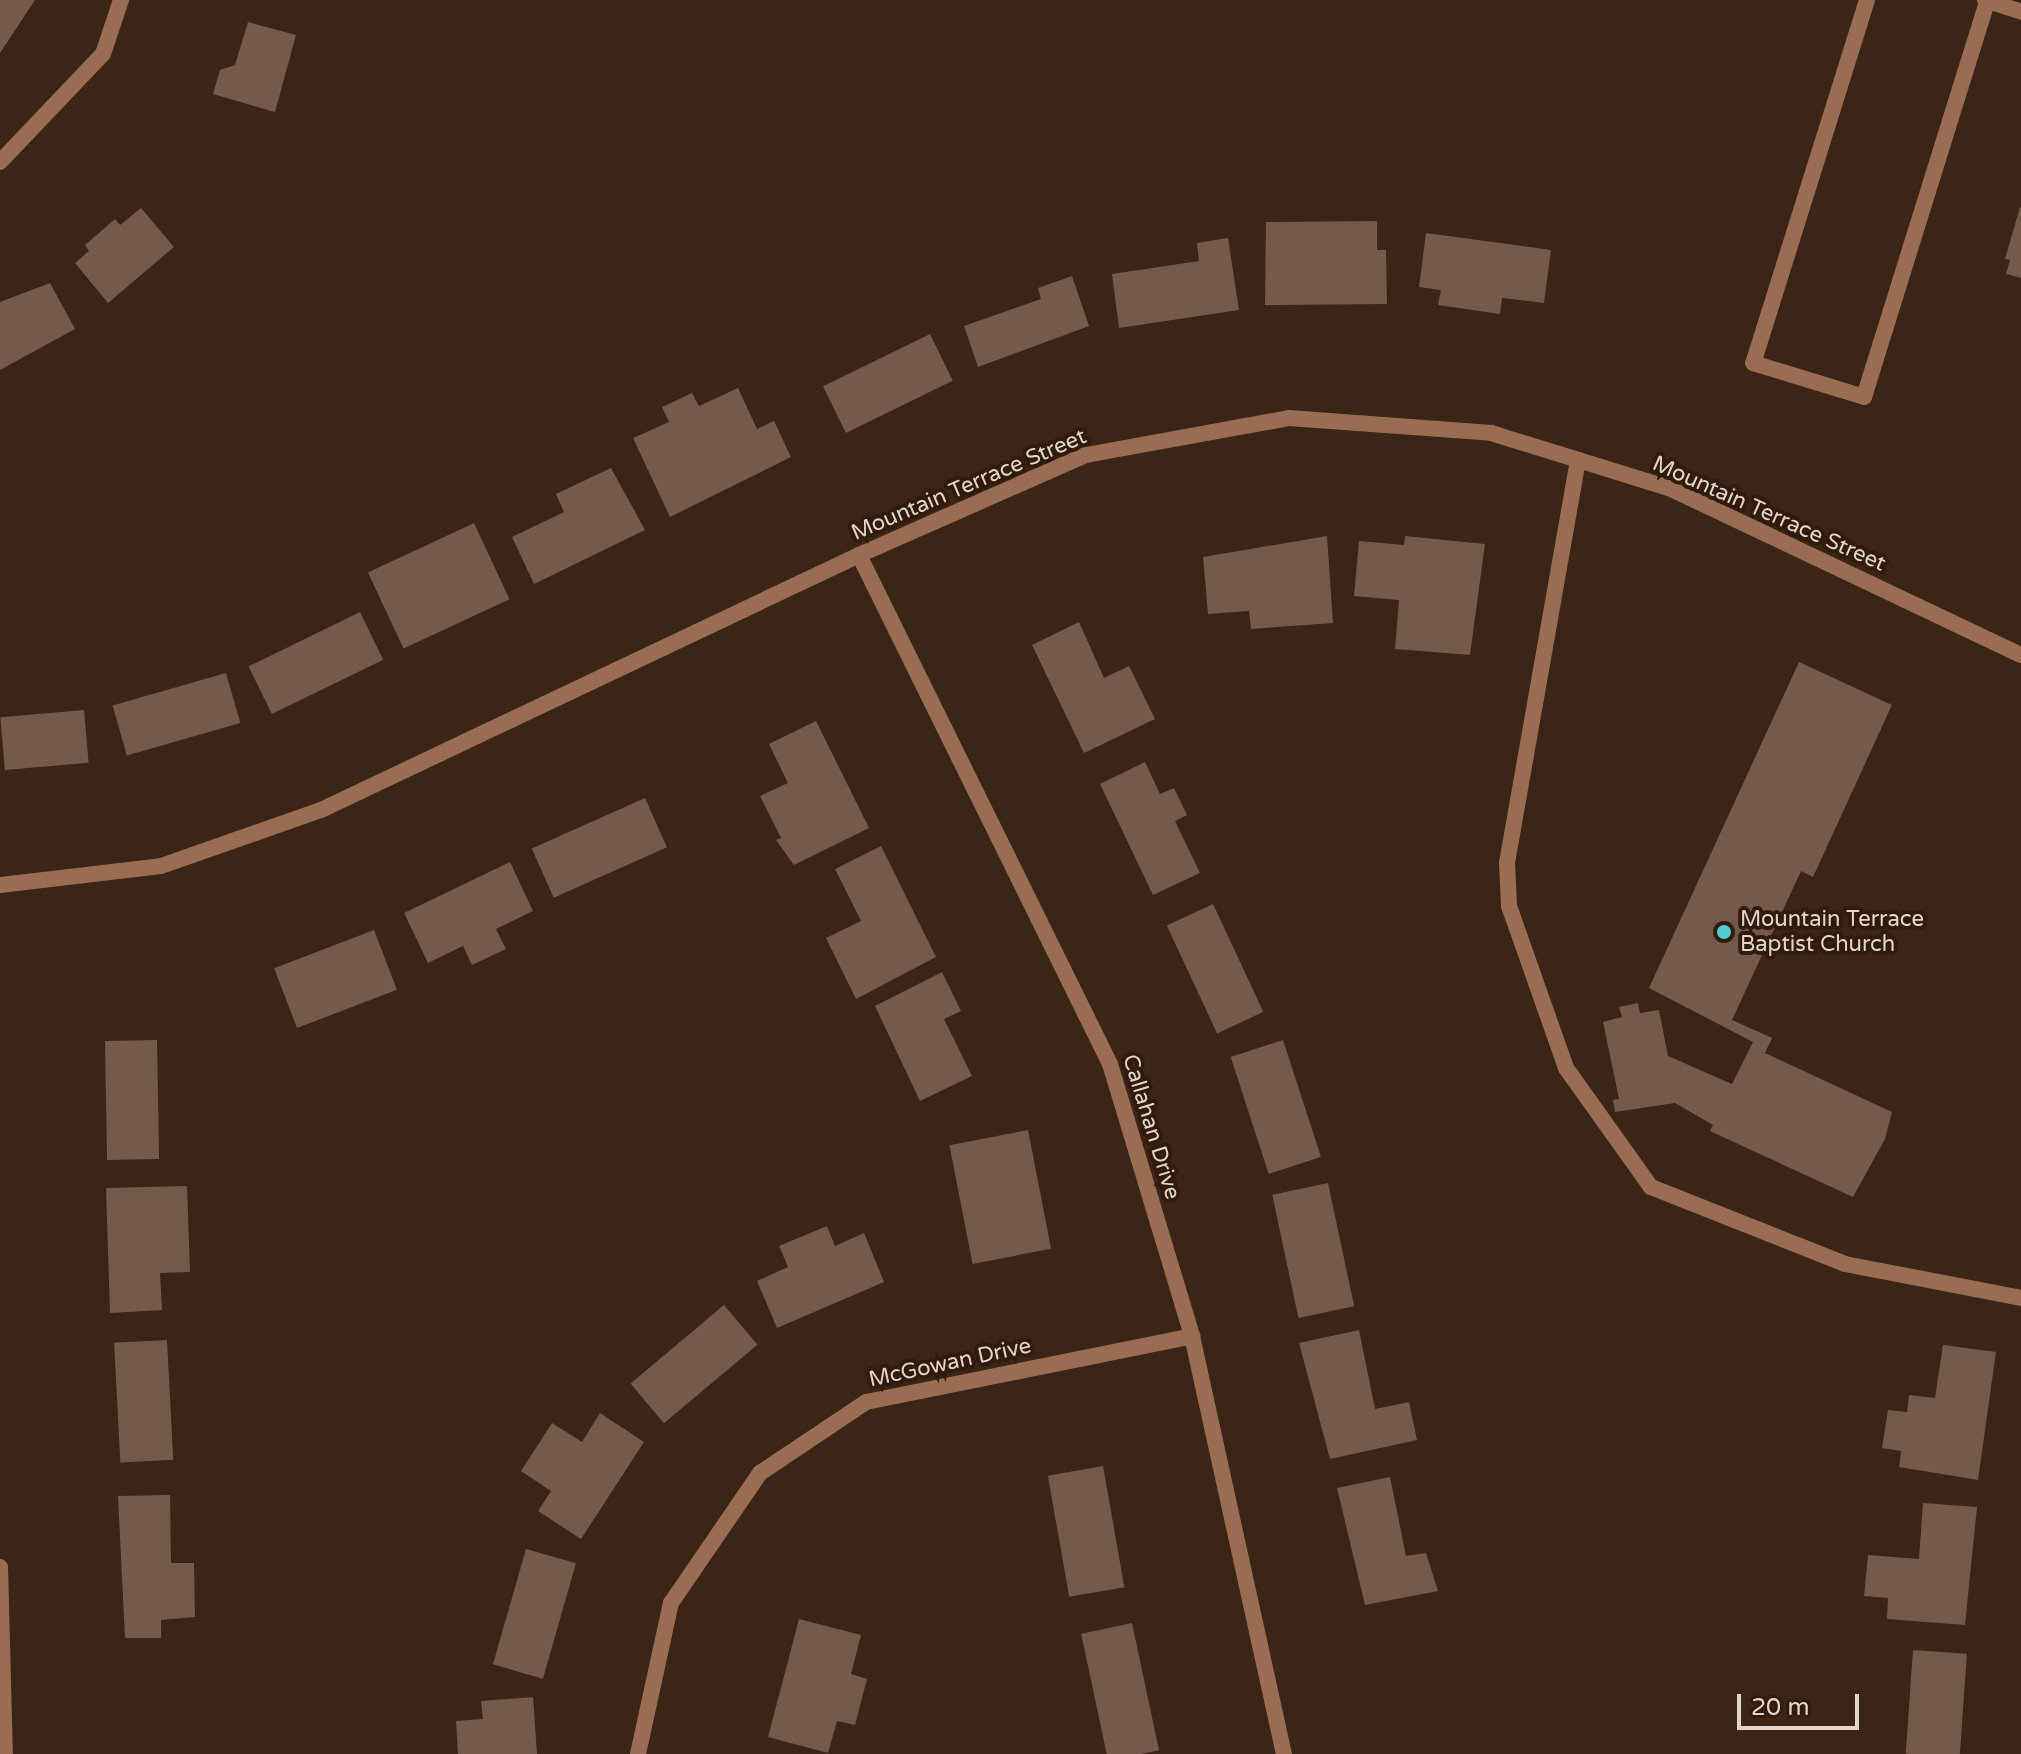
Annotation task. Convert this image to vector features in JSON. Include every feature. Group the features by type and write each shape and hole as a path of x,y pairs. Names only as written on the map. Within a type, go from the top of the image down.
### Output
{"street":[{"path":"0,162 103,54 121,0"},
{"path":"1867,0 1753,363 1864,397 1986,0 2021,12"},
{"name":"Mountain Terrace Street","path":"0,885 161,866 321,810 859,555 1086,455 1289,418 1491,433 1669,488 2021,655"},
{"path":"1578,460 1507,863 1509,906 1566,1068 1651,1187 1845,1264 2021,1298"},
{"name":"Callahan Drive","path":"859,555 1110,1064 1192,1336 1284,1754"},
{"name":"McGowan Drive","path":"638,1754 671,1603 760,1473 866,1402 1192,1336"},
{"path":"0,1567 5,1754"}],"building":[{"path":"0,0 35,0 0,53"},
{"path":"248,22 296,35 275,112 213,94 220,70 235,65"},
{"path":"2020,207 2021,278 2006,274 2010,260 2005,259"},
{"path":"141,208 174,247 108,303 75,263 89,251 85,245 115,219 120,225"},
{"path":"1377,221 1377,250 1386,250 1387,304 1265,305 1266,222"},
{"path":"1426,233 1551,250 1544,303 1502,298 1500,314 1438,305 1441,290 1419,287"},
{"path":"1228,238 1239,310 1119,328 1112,274 1199,261 1197,243"},
{"path":"1072,276 1089,326 978,367 964,326 1041,299 1038,288"},
{"path":"50,283 75,329 0,370 0,302"},
{"path":"930,334 953,381 846,433 823,386"},
{"path":"738,388 757,429 774,421 791,457 670,517 633,438 669,422 662,407 692,393 699,406"},
{"path":"611,468 645,530 534,584 512,537 564,512 556,494"},
{"path":"474,523 509,599 403,649 368,572"},
{"path":"1327,536 1333,623 1251,629 1249,611 1208,614 1203,557"},
{"path":"1405,536 1485,544 1470,655 1395,649 1399,600 1354,596 1359,541 1404,545"},
{"path":"360,612 383,660 272,714 249,666"},
{"path":"1079,622 1104,678 1129,666 1155,719 1084,753 1032,645"},
{"name":"Mountain Terrace Baptist Church","path":"1799,662 1892,705 1813,877 1801,871 1732,1020 1772,1038 1765,1053 1892,1112 1885,1139 1853,1197 1710,1131 1713,1125 1675,1103 1615,1112 1613,1100 1619,1099 1603,1022 1622,1017 1619,1007 1638,1003 1640,1013 1659,1010 1668,1056 1732,1084 1753,1042 1649,988"},
{"path":"226,673 240,723 127,756 113,706"},
{"path":"84,710 89,763 5,770 0,717"},
{"path":"816,721 869,828 794,865 776,840 781,838 760,796 788,783 769,744"},
{"path":"1145,762 1160,794 1174,788 1187,815 1175,821 1200,873 1153,895 1100,784"},
{"path":"645,798 667,847 554,898 532,848"},
{"path":"881,846 936,957 856,999 826,938 861,921 835,869"},
{"path":"510,862 533,911 496,929 506,949 472,965 463,946 428,963 404,913"},
{"path":"1213,904 1263,1012 1217,1033 1167,926"},
{"path":"374,930 397,990 297,1028 274,968"},
{"path":"942,972 961,1011 944,1019 972,1076 920,1101 875,1006"},
{"path":"157,1040 159,1159 107,1160 105,1041"},
{"path":"1283,1040 1321,1157 1269,1174 1231,1057"},
{"path":"1028,1130 1051,1249 973,1264 949,1145"},
{"path":"1328,1183 1354,1306 1298,1318 1272,1195"},
{"path":"187,1186 190,1272 160,1273 162,1310 110,1313 106,1188"},
{"path":"827,1226 835,1246 864,1233 884,1282 777,1328 757,1281 788,1267 779,1246"},
{"path":"724,1305 757,1345 664,1423 631,1383"},
{"path":"1359,1330 1375,1409 1409,1402 1417,1440 1330,1459 1299,1343"},
{"path":"167,1340 173,1460 120,1463 114,1343"},
{"path":"1943,1345 1996,1352 1978,1480 1899,1467 1901,1451 1882,1448 1888,1410 1907,1412 1909,1395 1935,1398"},
{"path":"600,1413 644,1442 581,1539 538,1511 551,1491 521,1471 552,1423 582,1442"},
{"path":"1103,1466 1124,1587 1069,1597 1048,1476"},
{"path":"1390,1477 1406,1556 1426,1553 1438,1591 1365,1605 1337,1488"},
{"path":"170,1495 171,1563 194,1563 195,1617 161,1620 161,1638 125,1638 118,1496"},
{"path":"1923,1503 1977,1507 1965,1625 1887,1619 1888,1598 1864,1596 1868,1555 1919,1559"},
{"path":"526,1549 576,1563 543,1679 493,1664"},
{"path":"799,1619 861,1635 851,1674 867,1679 855,1725 837,1721 828,1753 768,1737"},
{"path":"1132,1623 1159,1750 1141,1754 1107,1754 1081,1634"},
{"path":"1913,1650 1967,1654 1960,1754 1906,1754"},
{"path":"533,1697 537,1754 458,1754 456,1721 483,1719 481,1701"}],"place":[{"name":"Mountain Terrace Baptist Church","path":"1724,932"}]}
